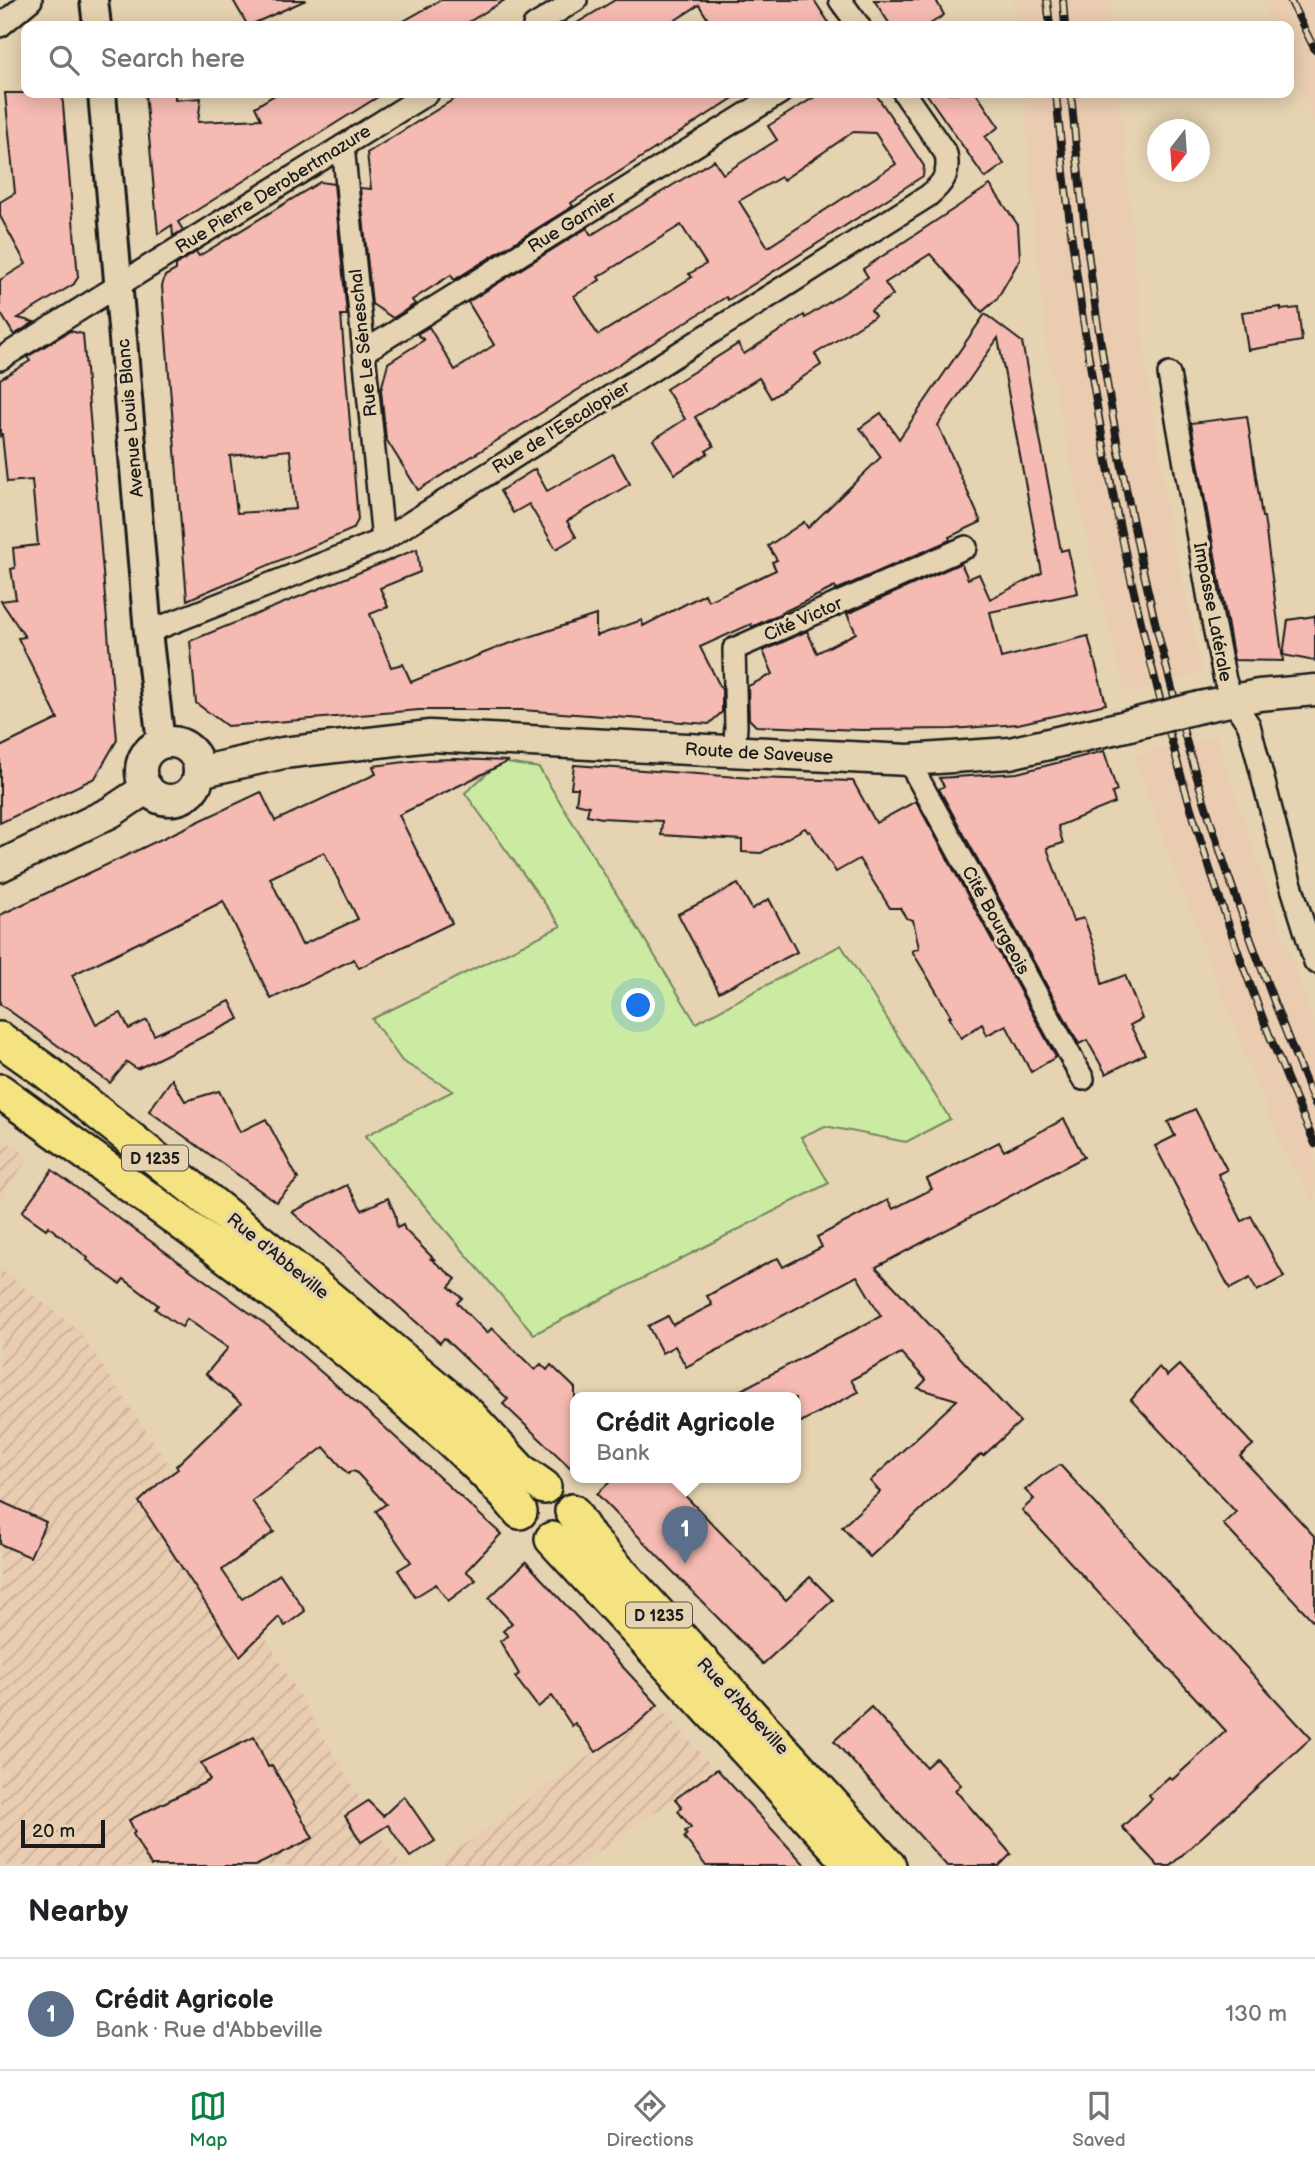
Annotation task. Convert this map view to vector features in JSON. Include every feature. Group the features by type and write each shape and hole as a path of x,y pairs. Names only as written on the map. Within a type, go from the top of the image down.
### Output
{"main road":[{"name":"Route de Saveuse","path":"199,772 283,753 430,736 908,760 1010,752 1232,700 1296,690 1315,690"},
{"path":"172,742 191,751 197,759 199,772 193,788 176,799 154,795 141,775 148,752 162,743 172,742"},
{"path":"0,866 111,812 147,788"},
{"name":"Rue d'Abbeville","path":"0,1039 48,1073 309,1280 468,1415 520,1470 544,1487"},
{"name":"Rue d'Abbeville","path":"0,1091 298,1311 449,1438 501,1489 520,1512"},
{"path":"544,1487 560,1491 567,1497 572,1511 570,1525 563,1534 552,1539 538,1538 530,1534 521,1520 520,1512 527,1495 544,1487"},
{"name":"Rue d'Abbeville","path":"572,1511 590,1539 889,1866"},
{"name":"Rue d'Abbeville","path":"552,1539 853,1866"}],"street":[{"path":"0,26 31,0"},
{"path":"542,21 576,0"},
{"path":"841,0 856,21"},
{"name":"Avenue Louis Blanc","path":"102,98 148,632 162,743"},
{"name":"Rue Pierre Derobertmazure","path":"0,359 420,98"},
{"name":"Rue Garnier","path":"365,351 772,98"},
{"name":"Rue de l'Escalopier","path":"148,632 383,540 928,196 942,184 947,175 946,154 907,98"},
{"name":"Rue Le Séneschal","path":"343,146 383,540"},
{"name":"Impasse Latérale","path":"1169,374 1225,680 1232,700 1249,725 1288,875 1315,962"},
{"name":"Cité Victor","path":"734,751 734,649 966,547"},
{"name":"Cité Bourgeois","path":"908,760 1083,1079"}],"shaded area":[{"path":"1013,0 1110,0 1112,21 1015,21"},
{"path":"1262,0 1315,0 1315,122 1294,74 1294,21 1271,21"},
{"path":"1023,98 1119,98 1142,340 1167,513 1202,672 1126,693 1091,556 1047,351"},
{"path":"1216,736 1315,1026 1315,1202 1281,1146 1171,861 1134,755"},
{"path":"0,1138 29,1157 0,1200"},
{"path":"0,1269 78,1330 174,1472 137,1497 237,1655 262,1632 395,1859 411,1866 0,1866"},
{"path":"659,1706 715,1770 577,1866 435,1866"}],"green space":[{"path":"500,762 539,768 696,1023 841,945 950,1119 906,1142 825,1126 801,1137 829,1183 534,1334 365,1136 453,1091 402,1061 372,1019 561,926 465,793"}],"building":[{"path":"233,0 306,0 259,21 245,21"},
{"path":"441,0 505,0 470,21 404,21"},
{"path":"615,0 814,0 828,21 709,21 699,5 674,21 580,21"},
{"path":"874,0 936,0 944,15 935,21 888,21"},
{"path":"5,93 21,93 21,98 62,98 78,277 74,284 18,318 34,322 14,335 0,312 0,280 26,264 0,216 0,202 15,193"},
{"path":"145,98 201,98 198,122 261,119 255,107 270,98 376,98 178,222 183,230 173,236 172,225 158,234"},
{"path":"456,98 733,98 571,203 573,206 454,280 451,275 412,300 415,304 393,318 372,304 360,188 371,189 367,153"},
{"path":"813,98 878,98 924,166 923,176 754,284 728,300 726,297 418,490 386,439 381,390 388,363 424,340 417,334 429,327 455,370 494,345 468,302 587,228 591,235 714,160 723,174 777,140 768,126","holes":["853,132 875,133 896,164 768,247 739,201 781,177 783,180","681,225 706,264 689,274 692,277 598,335 574,296 600,280 598,277"]},
{"path":"929,98 979,98 999,127 985,137 1004,164 985,178"},
{"path":"320,182 334,184 347,315 341,315 358,520 353,529 187,600 162,286 165,276 176,270 176,265 196,252 199,256","holes":["290,450 296,509 237,513 230,456"]},
{"path":"990,185 1018,225 1020,259 997,299 982,312 930,254 885,283 893,295 871,310 875,316 815,354 821,365 771,398 759,378 695,417 714,446 706,451 708,453 675,474 653,440 685,419 666,389 738,344 744,354 804,315 805,318 868,277 863,269"},
{"path":"1281,307 1281,310 1298,308 1302,341 1248,350 1242,312"},
{"path":"985,314 1022,342 1061,551 1068,549 1078,593 990,612 1001,658 1088,636 1106,704 1018,724 952,729 861,730 756,726 749,719 748,686 773,674 763,651 807,631 817,653 856,633 847,614 961,563 968,579 979,574 990,599 1042,573 998,338 938,425 981,522 949,537 950,540 700,647 722,690 722,712 709,724 522,710 419,710 227,726 196,703 190,641 417,549 420,572 380,588 388,607 370,614 391,667 403,664 411,682 502,646 596,615 596,636 642,620 643,626 705,594 708,601 776,570 772,562 777,560 768,546 804,522 808,528 881,457 860,428 881,413 899,439"},
{"path":"70,331 83,334 117,740 95,778 0,823 0,747 58,719 18,638 25,637 1,601 16,599 11,569 15,568 13,548 38,545 32,480 7,482 2,434 0,436 0,379 30,361 27,357"},
{"path":"1247,416 1264,517 1283,661 1234,660 1191,423"},
{"path":"613,454 630,484 567,521 576,537 556,549 529,504 513,513 500,491 535,469 547,491"},
{"path":"1315,616 1315,661 1283,655 1288,620"},
{"path":"1104,751 1117,791 1112,793 1115,803 1058,826 1063,843 1047,848 1073,921 1084,918 1096,952 1102,984 1125,975 1142,1019 1130,1025 1145,1054 1106,1074 1087,1040 1079,1044 939,789 944,786 939,778 1017,773"},
{"path":"421,760 509,761 399,815 452,923 359,968 354,959 271,999 223,901 72,975 96,1024 121,1013 129,1029 147,1020 154,1035 230,1001 239,1019 137,1069 127,1062 110,1083 0,1004 0,915 261,792 275,821 376,774 373,766","holes":["324,852 358,919 302,945 270,878"]},
{"path":"574,765 752,778 853,781 876,823 916,801 1056,1057 1031,1072 1006,1025 987,1035 982,1024 961,1038 912,951 919,948 913,920 906,918 900,908 890,908 859,859 836,872 810,831 805,828 761,853 742,852 742,840 661,835 662,821 587,815 589,806 576,803 578,788 571,788"},
{"path":"738,884 752,909 769,899 797,952 719,992 678,914"},
{"path":"172,1079 185,1101 219,1091 240,1132 266,1119 298,1179 276,1202 149,1111"},
{"path":"1195,1109 1227,1170 1218,1174 1242,1221 1251,1216 1284,1277 1257,1291 1250,1278 1230,1289 1155,1146 1175,1136 1168,1122"},
{"path":"1064,1119 1084,1157 876,1267 1020,1422 983,1456 981,1454 870,1557 842,1527 880,1492 870,1481 957,1400 918,1388 926,1380 901,1353 851,1380 858,1392 801,1422 801,1392 737,1392 881,1316 857,1276 686,1367 675,1346 662,1353 648,1326 668,1316 673,1325 712,1305 707,1296 778,1258 783,1267 822,1247 817,1237 888,1200 893,1209 932,1189 927,1179 999,1142 1004,1151"},
{"path":"52,1170 268,1326 380,1423 501,1534 466,1571 476,1580 448,1601 436,1584 415,1597 398,1570 411,1562 376,1511 386,1504 356,1472 351,1471 348,1474 324,1447 252,1501 274,1532 222,1570 242,1599 280,1574 305,1611 285,1626 279,1617 240,1656 139,1502 178,1469 176,1466 241,1404 206,1374 228,1348 187,1319 182,1327 175,1323 155,1309 158,1305 124,1279 120,1284 48,1226 46,1229 22,1212"},
{"path":"347,1185 362,1210 388,1198 395,1214 397,1228 403,1225 434,1259 431,1259 456,1279 449,1287 462,1298 457,1303 487,1333 492,1328 535,1370 541,1364 547,1370 551,1365 575,1388 575,1392 570,1392 570,1467 503,1404 508,1399 444,1338 440,1343 292,1212"},
{"path":"1179,1365 1253,1445 1240,1456 1315,1537 1315,1623 1223,1524 1236,1512 1131,1400 1159,1367 1167,1376"},
{"path":"1060,1465 1311,1738 1170,1866 1158,1866 1122,1827 1152,1799 1149,1795 1169,1777 1172,1780 1226,1731 1022,1510 1034,1499 1025,1490"},
{"path":"609,1483 673,1483 786,1600 810,1577 833,1600 763,1664 597,1494"},
{"path":"0,1501 46,1522 30,1557 0,1544"},
{"path":"526,1562 658,1705 637,1724 596,1752 575,1723 572,1726 552,1696 538,1707 515,1677 519,1674 500,1641 508,1636 503,1631 512,1623 489,1598"},
{"path":"871,1707 926,1767 936,1758 961,1785 955,1790 1011,1854 999,1866 947,1866 834,1741"},
{"path":"254,1737 268,1767 272,1765 313,1838 255,1866 151,1866 133,1834 135,1832 129,1820 210,1780 201,1763"},
{"path":"717,1769 806,1866 706,1866 684,1837 687,1834 685,1831 691,1827 678,1811 682,1807 675,1799"},
{"path":"404,1796 435,1841 410,1857 388,1825 361,1842 345,1816 368,1801 383,1816"}],"railway":[{"path":"1047,0 1049,21"},
{"path":"1063,0 1065,21"},
{"path":"1290,0 1315,50"},
{"path":"1057,98 1090,363 1113,496 1142,629 1177,760 1217,890 1263,1018 1315,1144"},
{"path":"1071,98 1100,340 1129,504 1166,667 1231,883 1315,1105"}],"place":[{"name":"Crédit Agricole","path":"685,1564"}]}
